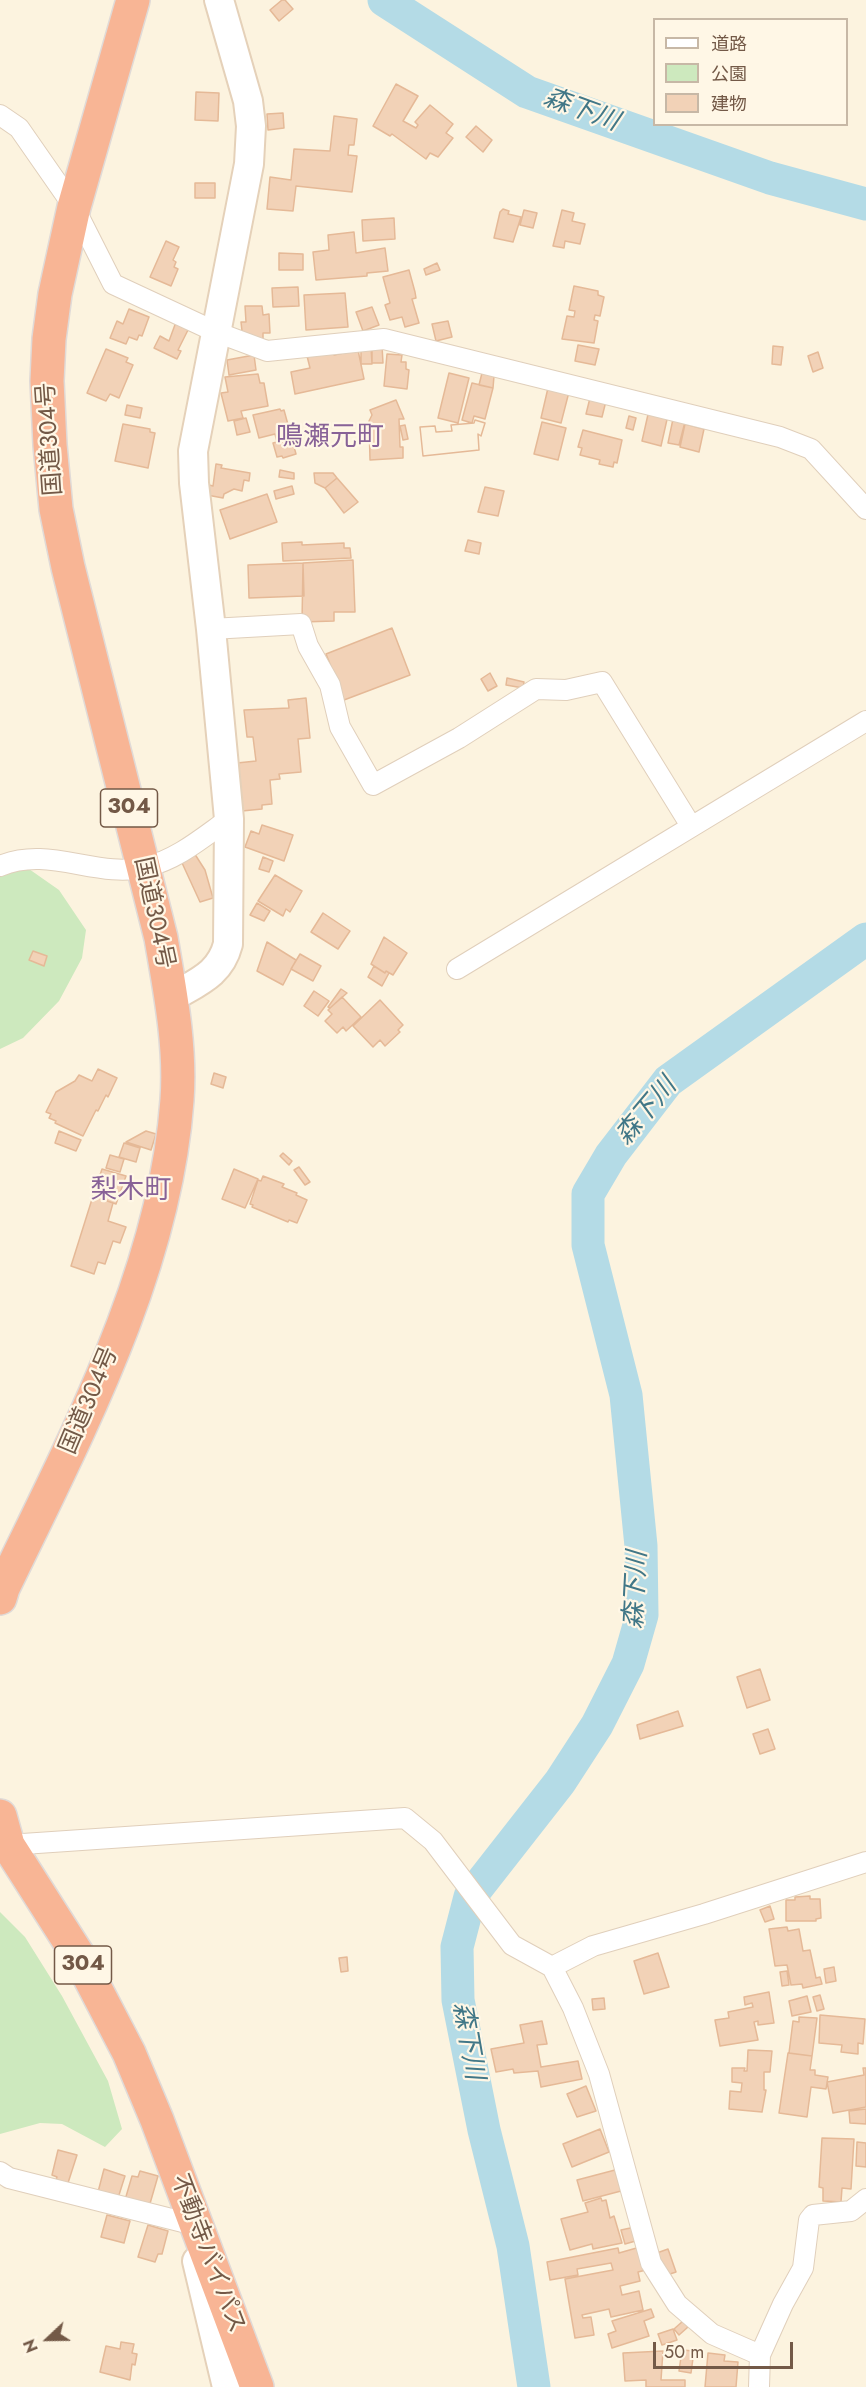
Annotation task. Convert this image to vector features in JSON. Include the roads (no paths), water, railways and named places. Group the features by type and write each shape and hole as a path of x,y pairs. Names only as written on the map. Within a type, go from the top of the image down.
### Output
{"highway":[{"name":"国道304号","path":"0,1598 102,1377 140,1276 161,1207 177,1099 176,1049 171,998 161,938 68,567 56,509 46,381 55,294 74,207 133,0"},
{"name":"304","path":"4,1831 78,1955 129,2053 157,2120"},
{"name":"不動寺バイパス","path":"157,2120 257,2387"}],"street":[{"path":"171,998 214,972 224,958 228,944 229,819 194,483 193,452 249,164 251,126 248,101 219,0"},
{"path":"0,115 19,128 74,207 112,284 216,332 267,351 384,339 780,437 811,449 866,509"},
{"path":"211,629 259,624 301,624 308,646 330,685 340,727 373,784 459,738 536,689 566,690 602,682 691,826"},
{"path":"457,969 866,721"},
{"path":"0,866 13,861 38,858 118,868 144,867 177,856 229,819"},
{"path":"4,1831 405,1818 434,1840 512,1945 552,1967 573,2008 599,2074 651,2263 677,2304 712,2334 760,2355"},
{"path":"552,1967 593,1946 704,1914 866,1862"},
{"path":"157,2120 187,2223 227,2387"},
{"path":"0,2172 9,2178 187,2223"},
{"path":"759,2387 760,2355 783,2304 803,2268 809,2220 813,2215 851,2211 866,2199"}],"waterway":[{"name":"森下川","path":"384,0 527,92 770,178 866,204"},
{"name":"森下川","path":"534,2387 513,2246 484,2130 458,2000 457,1947 470,1897 560,1782 597,1725 628,1664 642,1615 641,1546 626,1395 588,1245 588,1194 611,1155 668,1081 866,939"}],"district":[{"name":"鳴瀬元町","path":"330,438"},
{"name":"梨木町","path":"131,1191"}]}
